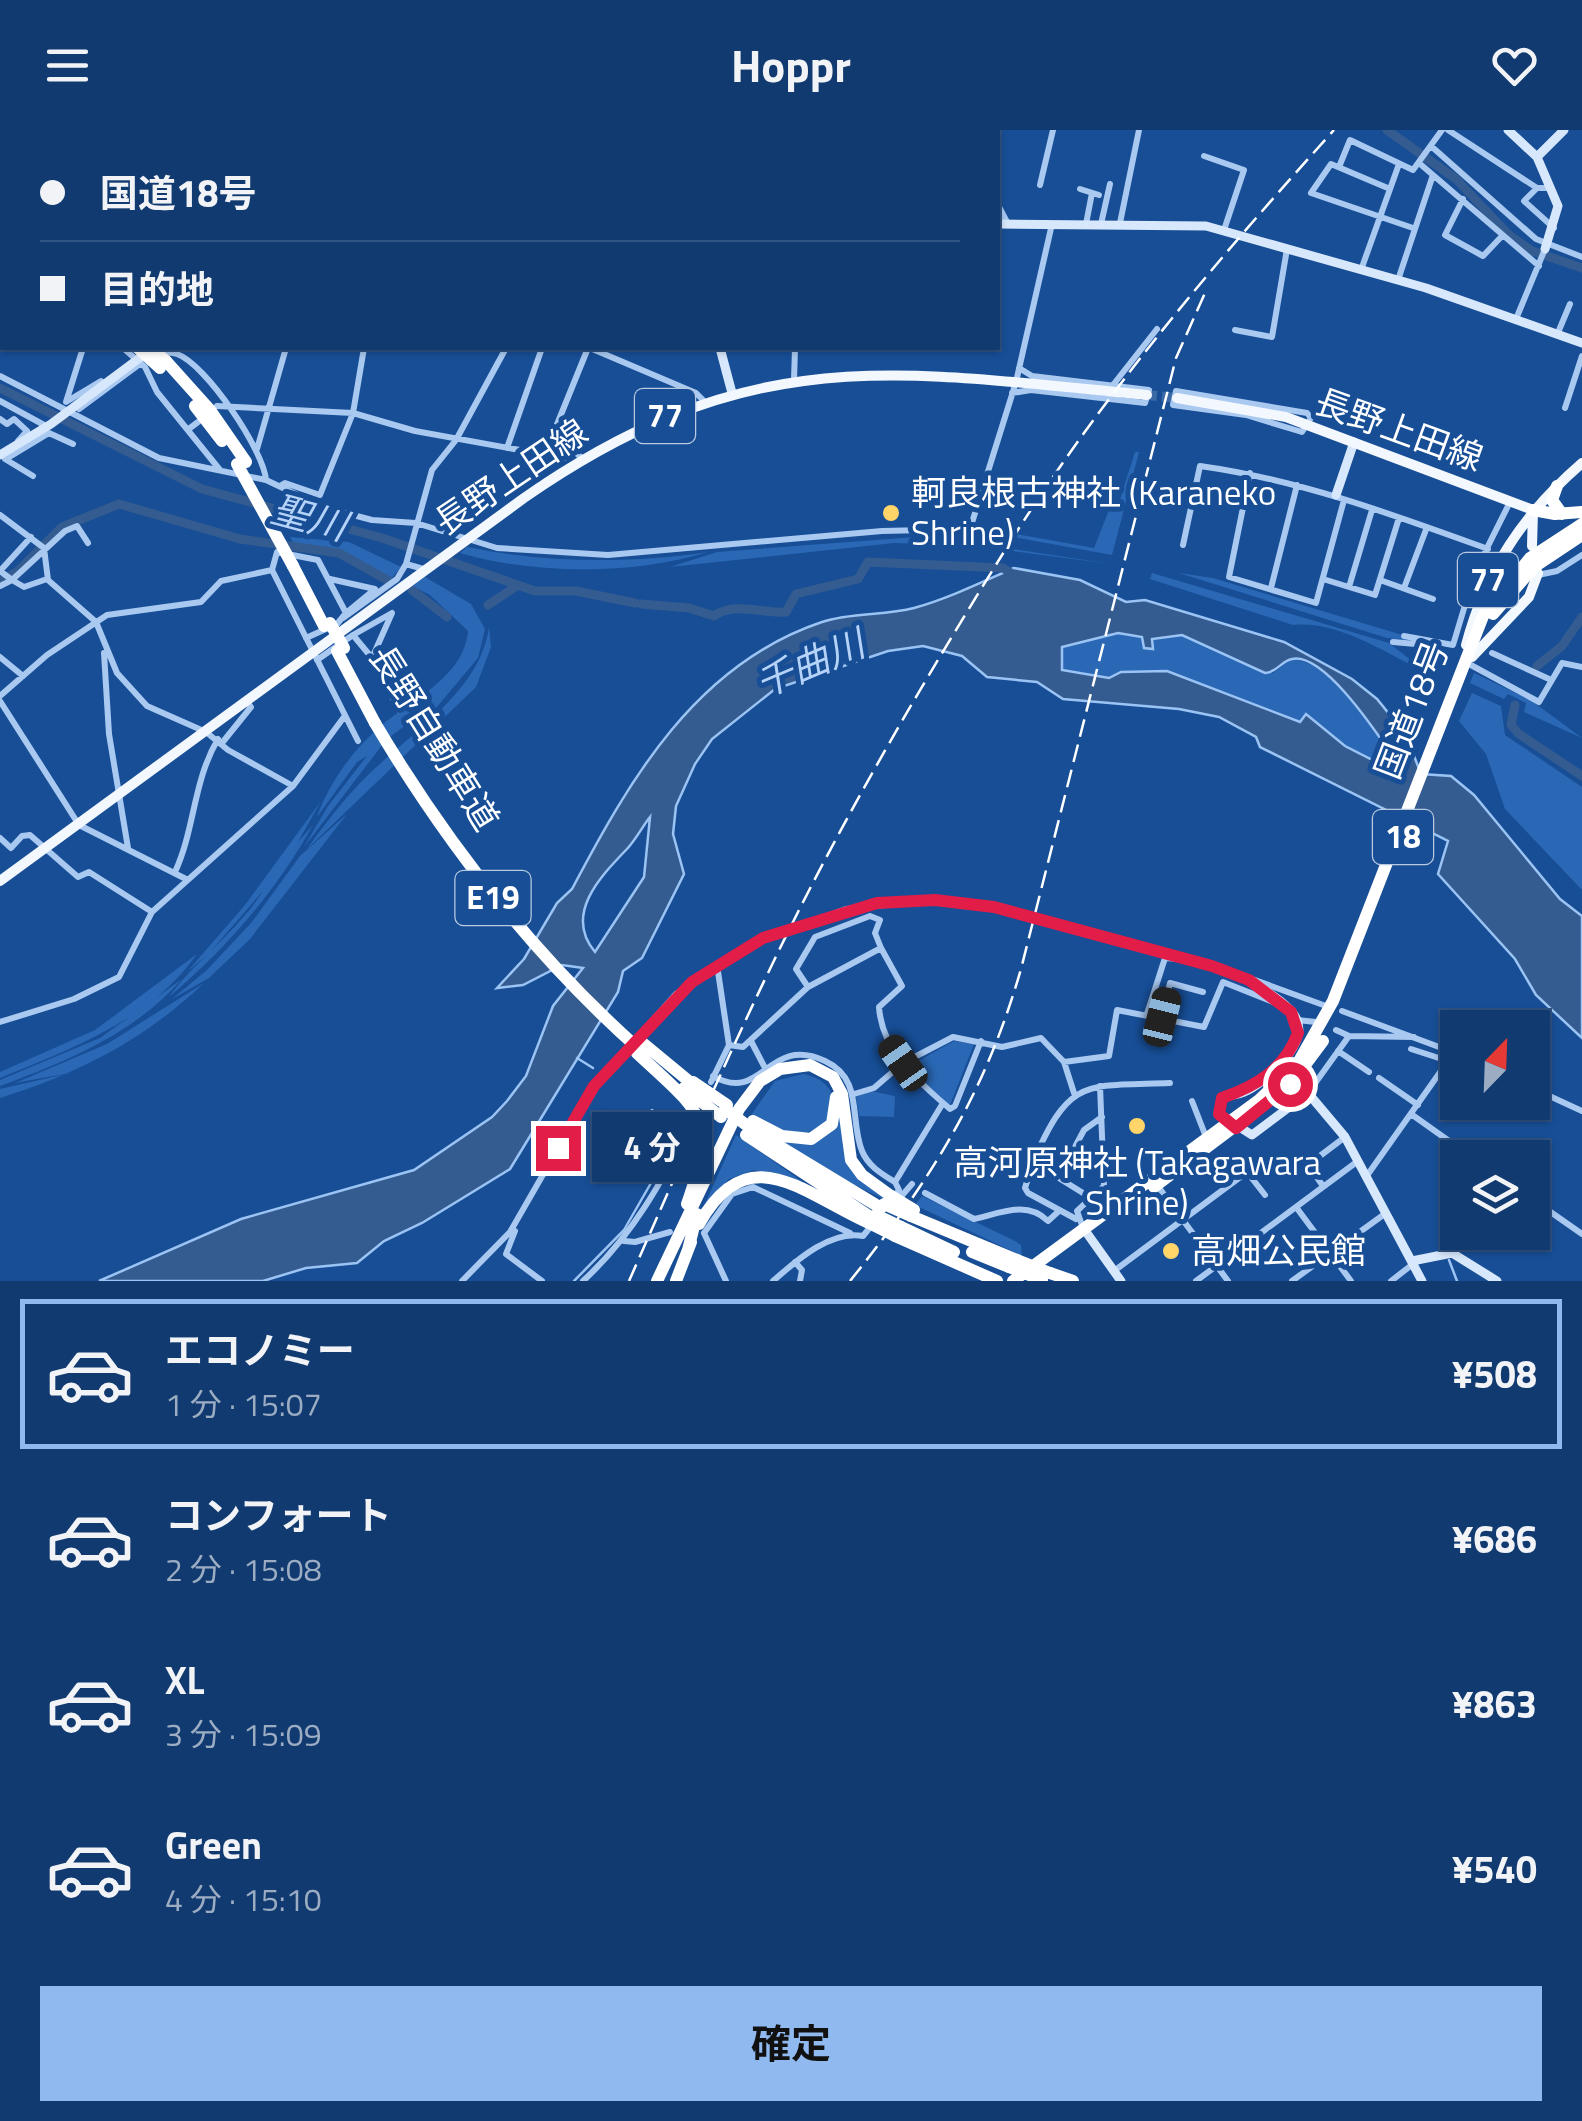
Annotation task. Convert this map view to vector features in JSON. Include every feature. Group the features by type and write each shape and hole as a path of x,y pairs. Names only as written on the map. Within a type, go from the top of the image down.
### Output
{"highway":[{"name":"長野自動車道","path":"155,350 163,365 210,410 296,564 335,620 340,650 379,720 471,869 576,991 640,1049 749,1128 815,1171 882,1207"},
{"name":"長野自動車道","path":"139,357 163,365"},
{"path":"1556,486 1552,502 1561,521"},
{"path":"1533,510 1561,521 1582,512"},
{"name":"国道18号","path":"1005,1274 1198,1155 1298,1063 1335,1006 1482,616 1507,581 1540,549 1582,524"},
{"name":"国道18号","path":"1466,664 1496,610 1520,580 1582,535"},
{"name":"長野自動車道","path":"379,720 505,900 562,965 640,1049 667,1064 724,1110"},
{"path":"640,1049 691,1105 704,1130 698,1172 670,1254"},
{"path":"657,1281 743,1102 760,1081 787,1066 810,1065 833,1077 844,1101 852,1160 882,1207 972,1270 1073,1281"},
{"path":"676,1281 709,1188 744,1110 758,1090 782,1074 804,1070 826,1079 836,1094 832,1124 811,1139 749,1128"},
{"name":"国道18号","path":"1025,1281 1083,1228 1158,1181 1206,1138 1232,1125"},
{"name":"長野自動車道","path":"749,1128 904,1224"},
{"path":"688,1250 714,1200 727,1186 745,1176 778,1180 882,1207"},
{"path":"904,1224 1025,1281"}],"main road":[{"name":"長野上田線","path":"0,880 246,701 315,656 464,541 583,459 646,424 732,393 794,380 883,374 1014,388 1147,395"},
{"name":"長野上田線","path":"1177,398 1252,409 1308,425 1533,510"},
{"name":"77","path":"1466,664 1491,574 1516,530 1582,464"},
{"name":"77","path":"1532,546 1533,510"},
{"name":"77","path":"1466,664 1530,597 1538,574"}],"street":[{"path":"1040,185 1053,130"},
{"path":"1120,223 1139,130"},
{"path":"1340,168 1350,140 1413,170 1445,130 1537,188 1549,188"},
{"path":"1508,130 1537,157 1558,206 1554,228 1516,319"},
{"path":"1537,157 1564,130"},
{"path":"1431,147 1546,248 1582,257"},
{"path":"1204,156 1244,170 1224,230"},
{"path":"1419,162 1502,236 1540,264"},
{"path":"1390,189 1331,164 1311,193 1413,228"},
{"path":"1361,270 1399,164"},
{"path":"1398,280 1433,175"},
{"path":"1101,224 1110,184"},
{"path":"1537,188 1524,201 1554,228"},
{"path":"1080,189 1096,194 1086,224"},
{"path":"1463,200 1445,235 1483,256 1502,236"},
{"path":"0,376 159,458 266,480 323,508 415,525 497,548 608,556 872,532 970,529 1014,388 1052,223"},
{"path":"1003,224 1120,223 1224,230 1398,280 1582,344"},
{"path":"1236,330 1272,337 1287,248"},
{"path":"1558,335 1570,304"},
{"path":"1113,385 1157,328"},
{"path":"82,350 66,402 106,385"},
{"path":"159,350 186,360 257,449 264,462 266,480"},
{"path":"257,449 272,408 286,350"},
{"path":"280,486 285,483 320,495 353,413 364,350"},
{"path":"306,638 397,579 406,561 432,470 456,440 505,350"},
{"path":"507,448 541,350"},
{"path":"545,454 588,350"},
{"path":"594,350 696,392 704,401"},
{"path":"721,350 732,393"},
{"path":"794,380 795,350"},
{"path":"1565,408 1582,356"},
{"path":"3,456 72,411 139,357 157,392 221,471"},
{"path":"1014,388 1147,402 1148,389 1032,376 1019,368"},
{"path":"1176,391 1224,397 1306,412 1311,417 1308,425 1300,432 1246,415 1172,405 1176,391"},
{"path":"0,400 49,425"},
{"path":"220,404 353,413 456,440 564,458 576,452 583,459"},
{"path":"0,419 8,424 14,419 27,431 3,456"},
{"path":"190,428 198,422"},
{"path":"3,456 49,433 73,444"},
{"path":"1250,473 1230,578 1316,603 1354,442"},
{"path":"3,456 34,476"},
{"path":"1183,545 1200,466 1250,473 1340,497 1488,549"},
{"path":"1271,588 1297,485"},
{"path":"1456,646 1471,584 1510,501"},
{"path":"1348,587 1372,510"},
{"path":"0,515 42,547 48,579 96,622 103,647 109,734 128,848"},
{"path":"1323,580 1375,595 1399,518"},
{"path":"0,586 12,580 42,547 77,526 88,542"},
{"path":"1404,588 1427,527"},
{"path":"31,537 0,571 24,587 48,579"},
{"path":"335,620 329,579 314,558 276,552 272,570 358,741"},
{"path":"1538,574 1557,571 1582,555"},
{"path":"406,561 428,569"},
{"path":"186,879 79,825 0,699 23,676 96,622 119,612 200,602 221,582 272,570"},
{"path":"329,579 375,589 335,620"},
{"path":"1380,580 1433,599"},
{"path":"315,656 392,613 372,658"},
{"path":"353,635 372,658 399,710"},
{"path":"1404,636 1456,646"},
{"path":"1394,642 1456,646"},
{"path":"103,647 117,674 147,706 206,732 292,786"},
{"path":"1492,653 1549,679"},
{"path":"0,657 23,676"},
{"path":"1466,664 1538,702 1562,664 1582,667"},
{"path":"174,872 187,846 197,787 220,741 251,706 246,701"},
{"path":"2,1020 110,984 120,976 152,912 292,786 344,716"},
{"path":"0,838 11,848 28,834 78,878 89,872 152,912"},
{"path":"462,1281 497,1249 520,1216 594,1086 676,994 763,938 846,909 922,900 1025,913 1335,1006 1440,1047"},
{"path":"808,987 796,969 815,937 870,916 880,920 875,933 902,986 880,1003 881,1026 903,1063 943,1103 954,1108 981,1042"},
{"path":"729,1045 742,1047 752,1041 808,987 881,948"},
{"path":"1147,1014 1165,958 1182,958"},
{"path":"718,965 729,1045 712,1079 732,1087 747,1084 765,1068 789,1056 821,1059 838,1070 854,1094 860,1148 882,1207"},
{"path":"1155,980 1203,992"},
{"path":"1249,980 1297,1020 1316,1022"},
{"path":"1064,1062 1109,1056 1117,1010 1204,1027 1223,982 1283,1006"},
{"path":"1162,1017 1170,984"},
{"path":"1297,1020 1296,1040 1267,1077 1219,1101 1219,1114 1252,1136 1308,1093 1350,1036"},
{"path":"1336,1030 1350,1036 1416,1037"},
{"path":"854,1094 874,1088 903,1063 953,1037 1002,1047 1040,1038 1064,1062 1074,1093"},
{"path":"752,1041 765,1068"},
{"path":"1366,1177 1448,1061 1411,1049"},
{"path":"1338,1050 1369,1072"},
{"path":"1379,1078 1418,1105"},
{"path":"1083,1228 1025,1188 1056,1114 1074,1093 1100,1086 1170,1083"},
{"path":"1100,1086 1104,1186 1076,1211 1083,1228 1122,1281"},
{"path":"1308,1093 1345,1137 1422,1281"},
{"path":"1550,1097 1582,1112"},
{"path":"1192,1101 1206,1138"},
{"path":"726,1281 703,1233 732,1194 753,1187 851,1234 863,1236 943,1103"},
{"path":"1412,1114 1447,1140"},
{"path":"1059,1177 1084,1130 1102,1117"},
{"path":"583,1281 624,1240 655,1192 692,1120"},
{"path":"1323,1186 1308,1165 1345,1137"},
{"path":"1196,1281 1358,1161"},
{"path":"1033,1162 1092,1198"},
{"path":"1114,1271 1248,1172 1265,1195"},
{"path":"1158,1181 1228,1281"},
{"path":"882,1207 912,1184"},
{"path":"925,1193 974,1218 1022,1208 1038,1212 1048,1222 1058,1211"},
{"path":"1296,1207 1351,1281"},
{"path":"1550,1212 1582,1234"},
{"path":"1292,1281 1386,1213"},
{"path":"520,1216 506,1254 542,1281"},
{"path":"624,1240 635,1242 670,1232"},
{"path":"773,1281 795,1262 851,1234"},
{"path":"1391,1281 1413,1262 1452,1253 1497,1281"},
{"path":"795,1262 802,1270 800,1281"}],"shaded area":[{"path":"1135,452 1139,452 1112,555 1008,536 936,531 1005,532 1094,548 1109,510 1116,512"},
{"path":"929,536 1111,564 966,545 894,543 670,567 717,552"},
{"path":"290,537 349,542 401,567 391,579 336,549 295,546"},
{"path":"467,547 588,560 708,552 649,565 585,569 520,565 460,553"},
{"path":"1152,573 1389,643 1426,672 1345,633 1293,625 1150,579"},
{"path":"1179,573 1213,578 1429,643 1387,638"},
{"path":"425,577 471,604 485,629 478,658 436,708 423,712 386,740 304,847 328,806 367,756 357,762 317,817 348,761 386,721 444,677 464,648 468,631 430,595 412,586"},
{"path":"489,627 491,647 476,687 306,850 360,783 456,693 483,651"},
{"path":"1118,633 1143,637 1153,648 1151,639 1182,635 1273,673 1292,659 1309,664 1353,699 1396,761 1392,771 1345,746 1307,715 1301,723 1167,671 1121,672 1109,678 1062,670 1062,646"},
{"path":"1474,673 1532,701 1582,738 1524,712 1526,703 1508,694 1504,699 1470,683"},
{"path":"1472,693 1501,706 1505,735 1582,787 1582,890 1505,809 1486,754 1459,721"},
{"path":"321,801 298,842 313,825 267,895 231,938 169,997 208,953 187,972 245,905","holes":["263,891 242,919 211,951"]},
{"path":"347,814 250,939 209,978 172,999 207,970 252,922 300,856"},
{"path":"197,954 179,977 134,1014 82,1043 0,1078 0,1072 95,1030"},
{"path":"182,979 122,1030 75,1055 0,1086 0,1080 100,1038"},
{"path":"204,983 133,1039 66,1074 15,1083 107,1044"},
{"path":"954,1041 974,1044 950,1105 914,1073 911,1065"},
{"path":"803,1074 821,1081 831,1093 834,1106 830,1119 818,1129 801,1133 779,1129 751,1115 775,1081"},
{"path":"64,1075 28,1089 0,1098 0,1089"},
{"path":"871,1091 895,1096 894,1117 859,1116 856,1097"},
{"path":"841,1114 844,1147 886,1200 846,1181 773,1136 793,1143"},
{"path":"736,1135 814,1190 754,1170 729,1179 702,1210"},
{"path":"922,1196 1015,1241 1021,1245 1022,1256 915,1205"}],"water":[{"name":"千曲川","path":"1014,568 1080,580 1126,602 1145,600 1284,642 1352,679 1377,699 1406,735 1421,774 1451,776 1474,795 1560,899 1582,916 1582,1038 1536,995 1515,959 1438,874 1448,841 1260,747 1256,737 1219,717 1179,709 1063,699 1037,682 987,677 962,656 923,646 888,651 775,689 712,739 695,764 676,806 673,834 684,874 642,958 623,971 618,992 510,1169 422,1223 384,1241 357,1263 306,1268 263,1281 99,1281 241,1219 414,1170 492,1117 526,1076 553,1006 583,968 562,965 523,985 497,988 524,959 557,903 572,889 643,767 703,696 738,666 777,641 822,622 914,608","holes":["1118,633 1142,637 1144,648 1153,649 1152,639 1182,635 1265,673 1288,660 1305,660 1335,682 1365,717 1396,761 1392,770 1345,746 1306,714 1300,722 1167,671 1121,672 1109,678 1062,670 1062,647","650,817 644,877 595,952 583,924 589,898"]}],"waterway":[{"path":"1387,130 1456,179 1509,235 1532,251 1582,268"},
{"name":"聖川","path":"0,388 202,489 382,538 535,591 576,591 635,603"},
{"path":"0,582 18,571 62,527 119,504 240,539 339,553 389,581"},
{"name":"聖川","path":"641,604 689,608 714,616 730,609 786,612 796,594 858,579 868,562 1003,568 1017,577"},
{"path":"488,605 518,585"},
{"path":"412,590 447,617"},
{"path":"1537,666 1562,646 1582,617"},
{"path":"1515,705 1511,725 1519,734 1582,776"},
{"path":"577,1058 593,1068"},
{"path":"574,1281 624,1230 678,1136 652,1110"},
{"path":"1449,1260 1457,1281"}],"tunnel":[{"path":"1147,395 1177,398"}],"railway":[{"path":"629,1281 729,1056 817,874 979,593 1043,491 1121,384 1203,280 1334,130"},
{"path":"850,1281 906,1207 952,1134 1007,1014 1176,358 1205,293"}],"place":[{"name":"軻良根古神社 (Karaneko Shrine)","path":"891,513"},
{"name":"高河原神社 (Takagawara Shrine)","path":"1137,1126"},
{"name":"高畑公民館","path":"1171,1251"}],"route":[{"path":"558,1148 594,1086 629,1052 676,994 692,982 763,938 846,909 908,900 964,902 1025,913 1241,975 1291,1012 1297,1020 1298,1033 1286,1056 1267,1077 1243,1093 1222,1098 1219,1114 1236,1128 1290,1084"}]}
